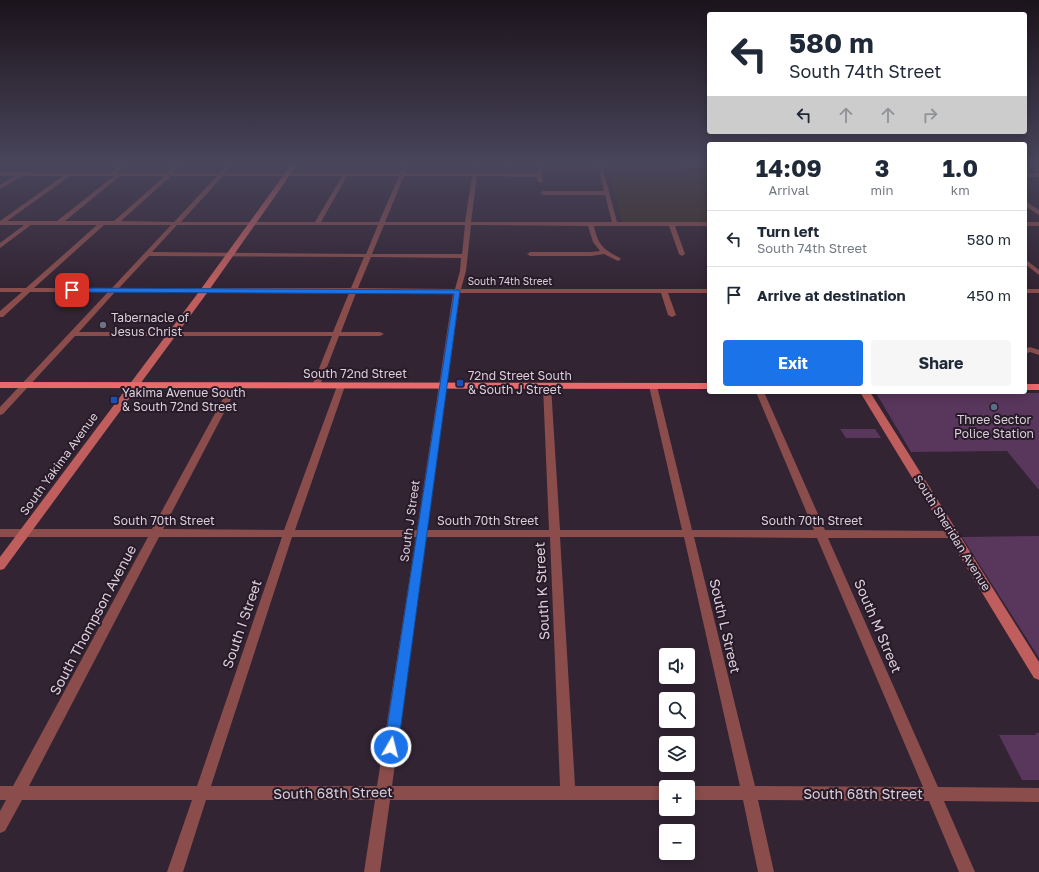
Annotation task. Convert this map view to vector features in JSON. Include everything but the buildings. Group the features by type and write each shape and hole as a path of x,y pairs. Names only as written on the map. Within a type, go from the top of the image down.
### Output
{"main road":[{"name":"South Yakima Avenue","path":"0,566 266,206"},
{"name":"South 72nd Street","path":"0,385 707,386"},
{"path":"1027,387 1039,387"},
{"name":"South Sheridan Avenue","path":"866,394 1039,674"}],"street":[{"path":"1,223 25,206"},
{"path":"59,223 80,206"},
{"path":"116,223 135,206"},
{"path":"0,412 192,206"},
{"path":"316,224 327,206"},
{"path":"316,386 388,206"},
{"name":"South J Street","path":"372,872 385,792 457,292 464,271 471,206"},
{"path":"610,206 615,224"},
{"path":"1029,206 1039,213"},
{"path":"1,223 707,224"},
{"path":"0,246 30,223"},
{"path":"0,315 103,223"},
{"path":"590,224 595,243 604,252 618,259"},
{"path":"671,224 682,254"},
{"path":"1027,224 1039,224"},
{"path":"530,254 591,254 604,252"},
{"path":"146,254 465,256"},
{"path":"1027,263 1039,273"},
{"name":"South 74th Street","path":"0,290 457,292 707,291"},
{"path":"664,291 672,315"},
{"path":"1027,291 1039,291"},
{"path":"73,334 380,334"},
{"path":"1027,351 1039,353"},
{"name":"South Thompson Avenue","path":"0,826 234,386"},
{"name":"South I Street","path":"175,872 288,534 341,386"},
{"name":"South K Street","path":"547,386 568,794"},
{"name":"South L Street","path":"653,386 746,779 766,872"},
{"name":"South M Street","path":"761,394 967,872"},
{"name":"South 70th Street","path":"0,533 953,534"},
{"name":"South 68th Street","path":"0,793 659,793"},
{"name":"South 68th Street","path":"695,793 1039,795"}],"shaded area":[{"path":"618,206 707,206 707,222 622,222"},
{"path":"1039,393 1039,490 1007,451 911,452 877,394"},
{"path":"840,429 875,429 881,438 846,438"},
{"path":"1039,536 1039,658 962,537"},
{"path":"1035,733 1039,733 1039,780 1022,780 999,735 1036,735"}],"place":[{"name":"Tabernacle of Jesus Christ","path":"103,325"},
{"name":"72nd Street South & South J Street","path":"460,383"},
{"name":"Yakima Avenue South & South 72nd Street","path":"114,400"},
{"name":"Three Sector Police Station","path":"994,407"}],"route":[{"path":"72,290 457,292 391,747"}]}
